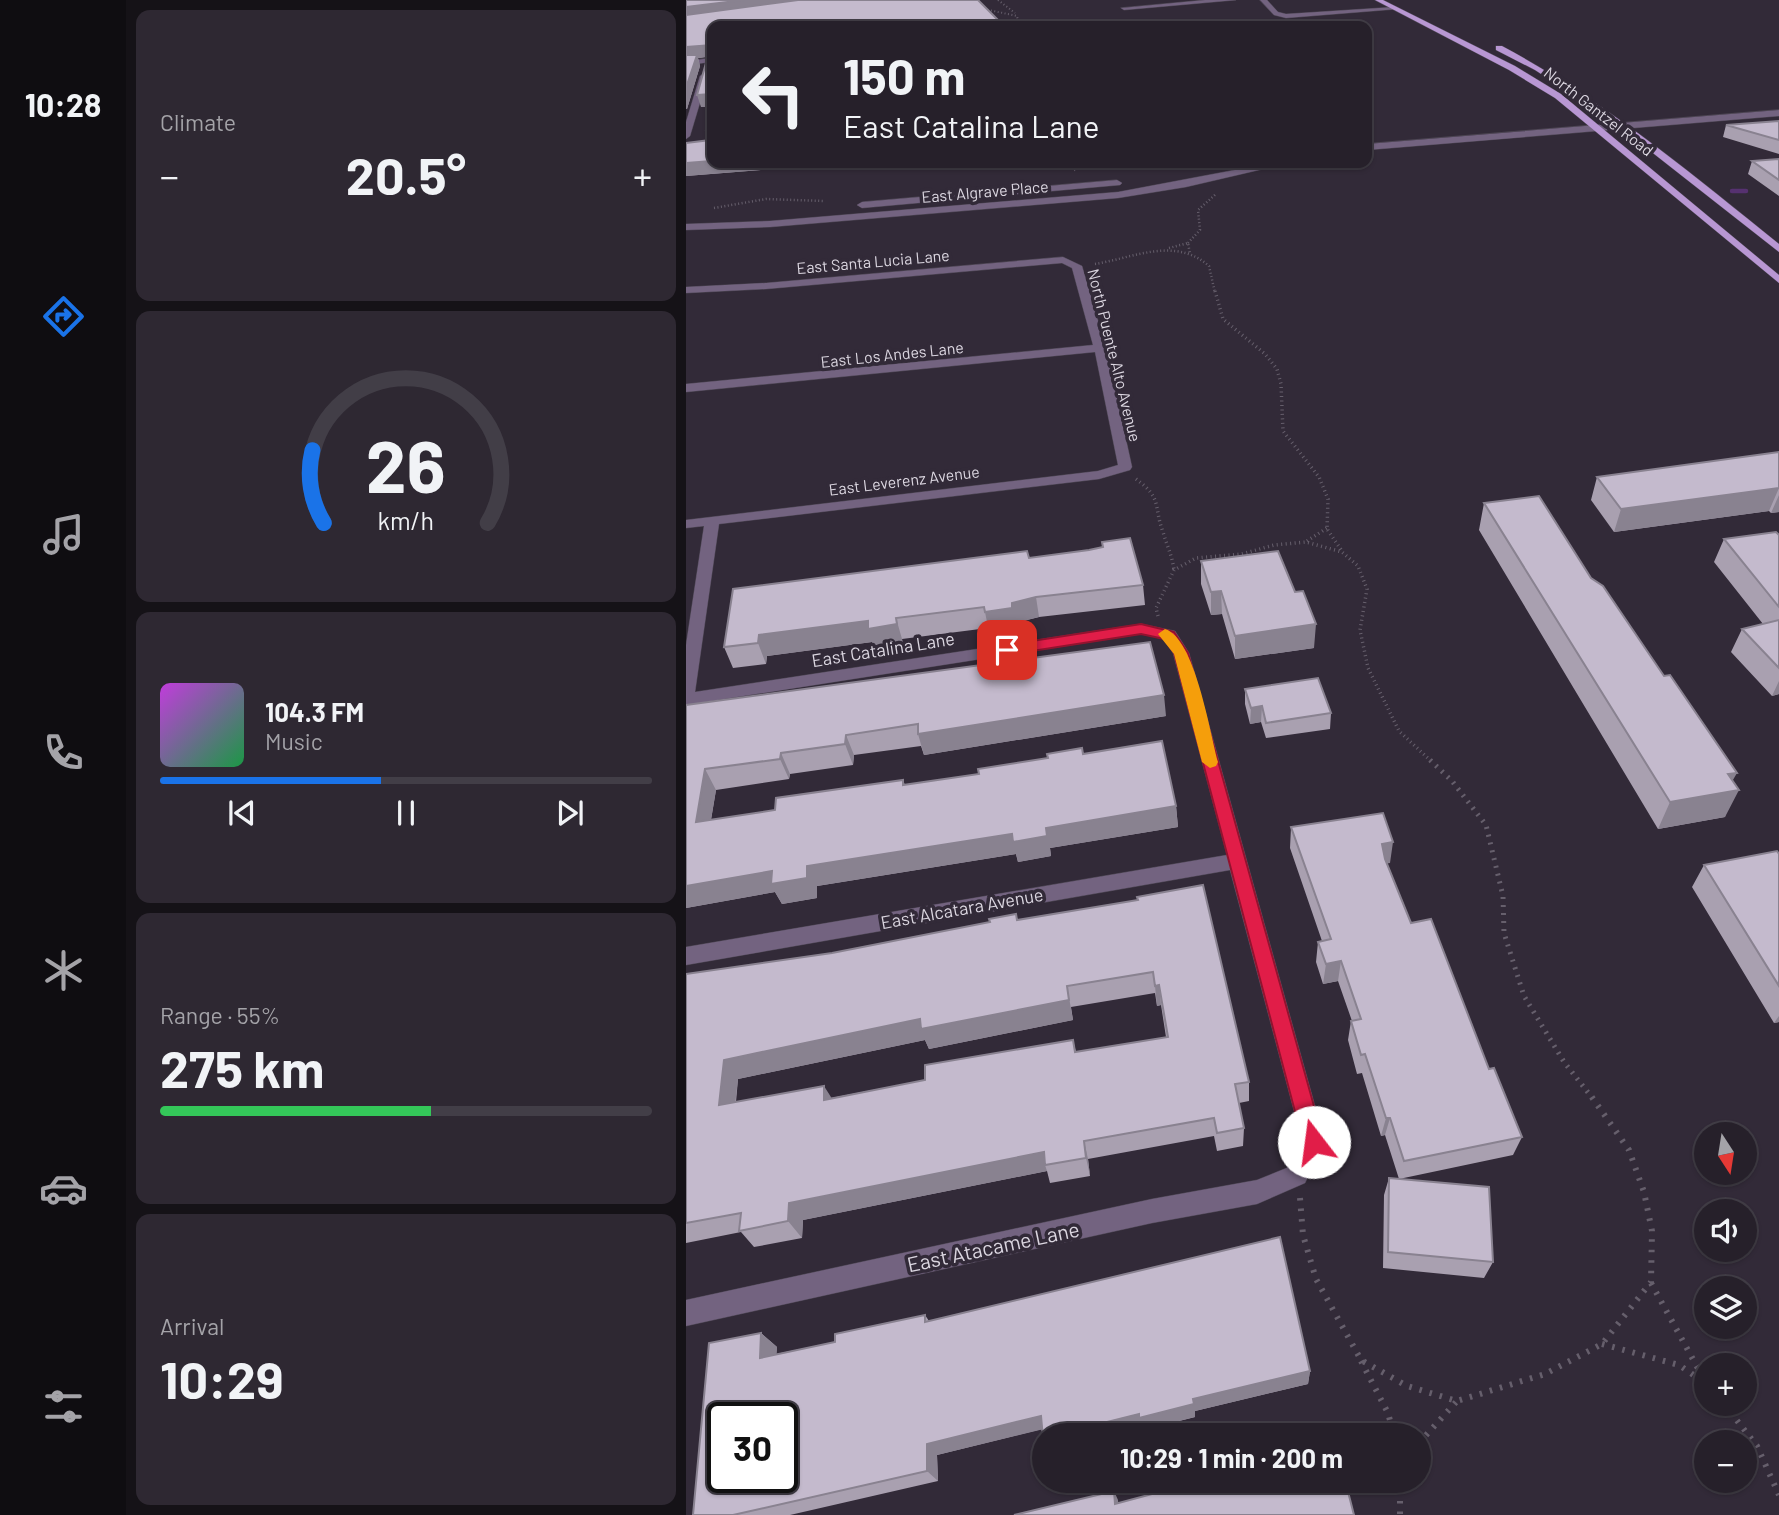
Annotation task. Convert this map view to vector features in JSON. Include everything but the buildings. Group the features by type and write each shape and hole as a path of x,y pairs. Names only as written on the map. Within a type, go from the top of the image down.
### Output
{"main road":[{"name":"North Gantzel Road","path":"1378,0 1512,68 1558,96 1779,280"},
{"name":"North Gantzel Road","path":"1490,43 1561,80 1626,125 1779,250"}],"street":[{"path":"1115,0 1135,16"},
{"path":"1125,8 1233,0"},
{"path":"1263,0 1276,14 1286,16 1395,9"},
{"path":"686,63 707,60"},
{"path":"686,136 707,72"},
{"path":"1372,147 1779,113"},
{"name":"East Algrave Place","path":"686,218 773,214 1129,182 1214,168"},
{"name":"East Algrave Place","path":"686,227 770,224 1118,195 1261,168"},
{"path":"968,195 973,208"},
{"name":"North Puente Alto Avenue","path":"1063,260 1077,266 1100,348 1125,467"},
{"name":"East Santa Lucia Lane","path":"686,290 766,286 1063,260"},
{"name":"East Los Andes Lane","path":"686,388 1100,348"},
{"name":"East Leverenz Avenue","path":"686,524 1099,475 1125,467"},
{"path":"686,699 712,521"},
{"name":"East Catalina Lane","path":"686,699 1141,629 1169,635"},
{"path":"1169,635 1181,653 1314,1142 1297,1175"},
{"name":"East Alcatara Avenue","path":"686,956 1237,861"},
{"name":"East Atacame Lane","path":"686,1313 1152,1211 1257,1192 1297,1175"}],"path":[{"path":"998,0 1016,15 1018,21"},
{"path":"980,9 1016,15"},
{"path":"1077,266 1107,263 1122,256 1165,250 1188,243 1200,230 1198,210 1212,200 1219,188 1216,178"},
{"path":"1188,243 1189,254"},
{"path":"1165,250 1189,254 1203,260 1214,273 1215,300 1221,317 1234,333 1268,355 1277,368 1282,380 1278,413 1283,434 1298,456 1317,474 1328,497 1327,528 1342,552 1358,566 1367,589 1360,630 1368,668 1399,731 1460,789 1486,825 1503,896 1504,933 1524,996 1564,1062 1605,1113 1629,1150 1644,1192 1652,1231 1651,1282 1694,1361"},
{"path":"1125,467 1140,485 1151,490 1158,502 1162,531 1171,549 1174,570 1156,608 1169,635"},
{"path":"1306,542 1327,528"},
{"path":"1174,570 1196,558 1242,554 1274,545 1306,542 1342,552"},
{"path":"1297,1175 1303,1235 1316,1279 1361,1360 1391,1423"},
{"path":"1431,1430 1457,1402 1545,1374 1602,1344 1651,1282"},
{"path":"1602,1344 1679,1365 1694,1375"},
{"path":"1361,1360 1407,1386 1457,1402"},
{"path":"1735,1416 1744,1425 1770,1468 1779,1494"},
{"path":"1400,1493 1400,1515"}],"waterway":[{"path":"1732,191 1746,191"}],"slow traffic":[{"path":"1165,634 1169,635 1181,653 1210,762"}],"route":[{"path":"1007,650 1141,629 1169,635 1181,653 1314,1142"}]}
